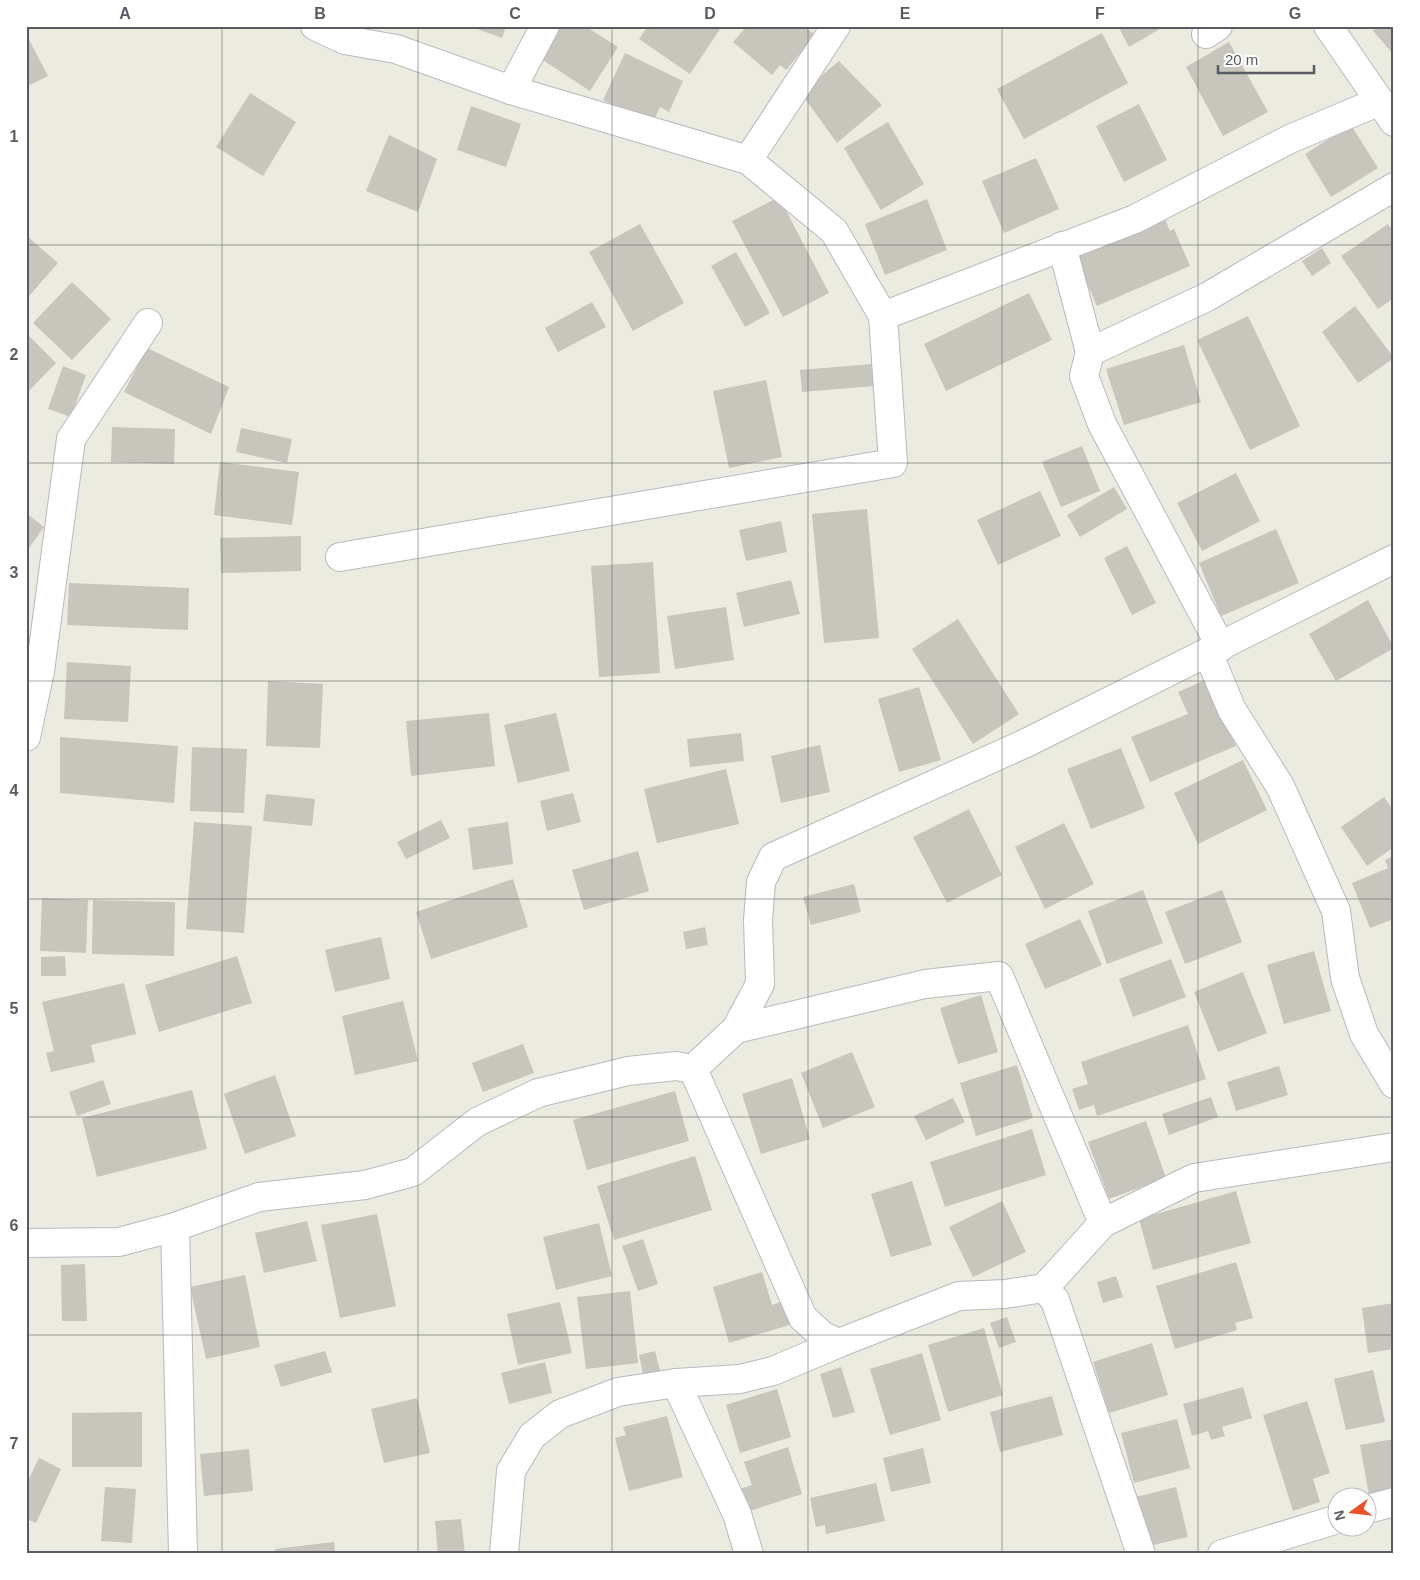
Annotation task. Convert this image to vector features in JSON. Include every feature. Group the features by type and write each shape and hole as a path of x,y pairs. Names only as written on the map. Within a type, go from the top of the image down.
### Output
{"street":[{"path":"316,26 344,40 396,49 511,90 748,160 834,231 883,316 893,464 340,557"},
{"path":"511,90 545,26"},
{"path":"748,160 836,26"},
{"path":"883,316 1135,219 1290,139 1387,111 1328,26"},
{"path":"1090,352 1207,297 1394,187"},
{"path":"1062,246 1090,352 1084,376 1102,424 1214,650 1232,710 1280,786 1336,911 1345,978 1364,1034 1394,1084"},
{"path":"26,737 40,671 71,439 148,323"},
{"path":"26,1244 118,1242 175,1227 259,1197 365,1185 413,1172 477,1122 538,1092 628,1071 676,1066 693,1068 736,1029 760,984 758,920 761,882 773,857 1026,743 1394,559"},
{"path":"736,1029 925,984 999,976 1103,1223"},
{"path":"693,1068 803,1318 823,1336 839,1343"},
{"path":"504,1554 511,1471 532,1436 560,1414 618,1392 676,1383 740,1378 773,1371 959,1296 1006,1294 1044,1288 1103,1223 1194,1178 1394,1147"},
{"path":"175,1227 183,1554"},
{"path":"1044,1288 1055,1300 1141,1554"},
{"path":"676,1383 737,1514 749,1554"},
{"path":"1378,1506 1394,1502"},
{"path":"1222,1554 1328,1522"}],"building":[{"path":"469,26 506,26 502,38"},
{"path":"562,26 585,26 618,47 590,91 541,59"},
{"path":"648,26 722,26 690,74 639,39"},
{"path":"747,26 804,26 815,35 786,70 780,65 772,75 733,42"},
{"path":"1118,26 1165,26 1129,47"},
{"path":"1379,26 1394,26 1394,55 1373,31"},
{"path":"1102,33 1128,83 1024,139 997,89"},
{"path":"26,34 48,76 26,87"},
{"path":"1229,42 1268,112 1223,136 1186,67"},
{"path":"625,53 683,81 669,112 660,107 652,124 603,100"},
{"path":"839,61 882,105 837,143 801,93"},
{"path":"250,93 296,122 263,176 216,147"},
{"path":"1139,104 1167,160 1124,182 1096,126"},
{"path":"471,106 521,124 506,167 457,150"},
{"path":"888,122 924,184 881,210 844,148"},
{"path":"1351,125 1378,168 1331,197 1305,154"},
{"path":"389,135 437,159 418,212 366,191"},
{"path":"1036,158 1059,209 1004,233 982,181"},
{"path":"779,197 829,293 783,317 732,221"},
{"path":"927,199 947,250 885,275 865,224"},
{"path":"1162,212 1170,231 1174,229 1190,266 1097,306 1073,251"},
{"path":"640,224 684,303 633,331 589,252"},
{"path":"1388,224 1394,232 1394,298 1378,309 1341,256"},
{"path":"26,235 58,263 29,296 26,293"},
{"path":"1322,248 1331,263 1312,276 1302,261"},
{"path":"736,252 770,313 745,327 711,266"},
{"path":"72,282 111,319 72,360 33,323"},
{"path":"1029,293 1052,340 946,391 924,344"},
{"path":"592,302 606,327 558,352 545,328"},
{"path":"1355,306 1394,358 1358,383 1322,332"},
{"path":"1248,316 1300,426 1250,450 1197,340"},
{"path":"26,333 56,363 26,394"},
{"path":"1184,345 1201,402 1124,425 1106,369"},
{"path":"147,348 229,387 211,434 124,392"},
{"path":"872,364 874,386 802,392 800,370"},
{"path":"63,366 86,375 71,417 48,409"},
{"path":"766,380 782,457 729,468 713,391"},
{"path":"112,427 175,429 174,464 111,462"},
{"path":"241,428 292,439 287,463 236,452"},
{"path":"1082,446 1100,491 1061,507 1042,462"},
{"path":"220,462 299,472 292,525 214,515"},
{"path":"1236,473 1260,521 1202,551 1177,503"},
{"path":"1114,487 1127,509 1080,537 1067,515"},
{"path":"1040,491 1061,536 998,565 977,520"},
{"path":"867,509 879,638 824,643 812,514"},
{"path":"26,513 44,527 26,552"},
{"path":"781,521 787,552 746,561 739,530"},
{"path":"1276,529 1299,583 1221,616 1199,563"},
{"path":"301,536 301,571 221,573 220,538"},
{"path":"1127,546 1156,603 1132,615 1104,558"},
{"path":"653,562 660,673 599,677 591,566"},
{"path":"791,580 800,614 744,627 736,593"},
{"path":"69,583 189,588 188,630 67,625"},
{"path":"1368,600 1394,648 1336,681 1309,634"},
{"path":"726,607 734,660 675,669 667,616"},
{"path":"958,619 1019,714 973,744 912,649"},
{"path":"67,662 131,666 128,722 64,719"},
{"path":"1208,679 1236,746 1150,782 1131,737 1188,714 1178,692"},
{"path":"268,681 323,684 320,748 266,746"},
{"path":"919,687 941,760 899,772 878,699"},
{"path":"489,713 495,766 411,776 406,721"},
{"path":"556,713 570,771 518,783 504,725"},
{"path":"741,733 744,761 690,767 687,739"},
{"path":"60,737 178,746 174,803 60,793"},
{"path":"820,745 830,792 781,803 771,756"},
{"path":"192,747 247,749 244,813 190,811"},
{"path":"1121,748 1145,808 1091,829 1067,769"},
{"path":"1243,760 1267,810 1198,844 1174,793"},
{"path":"726,769 739,824 657,843 644,789"},
{"path":"573,793 581,822 547,831 540,801"},
{"path":"266,794 315,799 312,826 263,821"},
{"path":"1384,797 1394,811 1394,847 1367,866 1341,827"},
{"path":"969,809 1002,875 947,903 913,837"},
{"path":"441,820 450,838 406,859 397,842"},
{"path":"194,822 252,826 244,933 186,929"},
{"path":"508,822 513,864 473,870 468,828"},
{"path":"1064,823 1094,884 1045,909 1015,847"},
{"path":"638,851 649,891 584,910 572,870"},
{"path":"1394,856 1394,919 1370,928 1352,883 1388,868 1385,860"},
{"path":"513,879 528,927 431,959 416,912"},
{"path":"854,884 861,912 811,925 803,897"},
{"path":"1143,890 1163,943 1107,964 1088,911"},
{"path":"1222,890 1242,942 1185,964 1165,912"},
{"path":"42,898 88,900 86,953 40,951"},
{"path":"93,900 175,902 174,956 92,954"},
{"path":"1080,919 1102,965 1045,989 1025,944"},
{"path":"705,927 708,945 686,949 683,932"},
{"path":"381,937 390,979 335,992 325,950"},
{"path":"1314,951 1331,1011 1284,1024 1267,965"},
{"path":"65,956 66,976 41,976 41,957"},
{"path":"237,956 252,1003 159,1032 145,985"},
{"path":"1171,959 1186,997 1133,1017 1119,979"},
{"path":"1243,972 1267,1033 1218,1052 1194,992"},
{"path":"124,983 136,1034 91,1045 95,1062 51,1072 46,1053 54,1051 42,1002"},
{"path":"981,995 998,1052 958,1064 940,1008"},
{"path":"403,1001 418,1061 355,1075 342,1016"},
{"path":"1188,1025 1206,1079 1097,1116 1094,1105 1079,1110 1072,1089 1088,1084 1081,1062"},
{"path":"523,1044 534,1073 483,1092 472,1063"},
{"path":"852,1052 875,1107 823,1128 801,1073"},
{"path":"1017,1065 1033,1118 976,1136 960,1083"},
{"path":"1279,1066 1288,1095 1236,1111 1227,1082"},
{"path":"275,1075 296,1136 245,1154 224,1094"},
{"path":"792,1078 810,1139 761,1154 742,1094"},
{"path":"103,1080 111,1104 77,1116 69,1092"},
{"path":"192,1090 207,1149 97,1177 82,1118"},
{"path":"675,1091 689,1141 587,1170 573,1120"},
{"path":"1211,1097 1218,1117 1169,1135 1162,1114"},
{"path":"953,1098 965,1122 926,1140 914,1116"},
{"path":"1146,1121 1166,1178 1109,1199 1088,1142"},
{"path":"1032,1129 1046,1175 945,1207 930,1162"},
{"path":"695,1156 712,1210 614,1240 597,1186"},
{"path":"912,1181 932,1245 891,1257 871,1194"},
{"path":"1236,1191 1251,1243 1153,1270 1139,1219"},
{"path":"1002,1201 1026,1252 973,1277 949,1227"},
{"path":"377,1214 396,1306 340,1318 321,1225"},
{"path":"307,1221 317,1261 264,1273 255,1233"},
{"path":"599,1223 612,1276 556,1290 543,1237"},
{"path":"643,1239 658,1284 638,1291 622,1246"},
{"path":"1236,1262 1253,1318 1235,1323 1237,1330 1175,1349 1156,1286"},
{"path":"85,1264 87,1321 62,1321 61,1265"},
{"path":"762,1272 772,1305 785,1301 793,1324 729,1343 713,1287"},
{"path":"245,1275 260,1347 206,1359 190,1287"},
{"path":"1116,1276 1123,1297 1103,1303 1097,1282"},
{"path":"630,1291 638,1363 586,1369 577,1297"},
{"path":"560,1302 572,1353 518,1365 507,1314"},
{"path":"1394,1303 1394,1349 1368,1353 1362,1308"},
{"path":"1007,1317 1016,1342 999,1348 990,1323"},
{"path":"984,1328 1003,1395 948,1412 928,1345"},
{"path":"1152,1343 1168,1395 1109,1413 1093,1362"},
{"path":"325,1351 332,1372 281,1387 274,1365"},
{"path":"655,1351 661,1374 644,1378 639,1355"},
{"path":"922,1353 941,1420 890,1435 870,1369"},
{"path":"545,1362 552,1393 509,1404 501,1373"},
{"path":"841,1367 855,1412 833,1418 820,1374"},
{"path":"1373,1370 1385,1422 1346,1430 1334,1379"},
{"path":"1243,1387 1252,1418 1222,1427 1225,1436 1211,1440 1208,1431 1192,1436 1183,1404"},
{"path":"777,1389 791,1437 740,1453 726,1405"},
{"path":"1052,1396 1063,1435 1000,1452 990,1412"},
{"path":"417,1398 430,1453 384,1463 371,1409"},
{"path":"1307,1401 1330,1473 1313,1479 1320,1502 1293,1511 1263,1415"},
{"path":"142,1412 142,1467 72,1467 72,1413"},
{"path":"667,1416 683,1477 629,1491 615,1438 626,1435 623,1427"},
{"path":"1177,1419 1190,1468 1134,1483 1121,1433"},
{"path":"1394,1439 1394,1491 1378,1494 1378,1488 1368,1488 1360,1445"},
{"path":"788,1447 802,1494 747,1512 740,1489 752,1485 744,1462"},
{"path":"923,1448 931,1483 891,1492 883,1458"},
{"path":"249,1449 253,1491 204,1496 200,1454"},
{"path":"39,1458 61,1469 36,1523 26,1519 26,1485"},
{"path":"876,1483 885,1521 826,1534 825,1525 816,1527 810,1498"},
{"path":"105,1487 136,1489 132,1543 101,1541"},
{"path":"1176,1487 1188,1537 1144,1547 1132,1498"},
{"path":"461,1519 465,1554 438,1554 435,1521"},
{"path":"334,1542 335,1554 275,1554 275,1549"}]}
